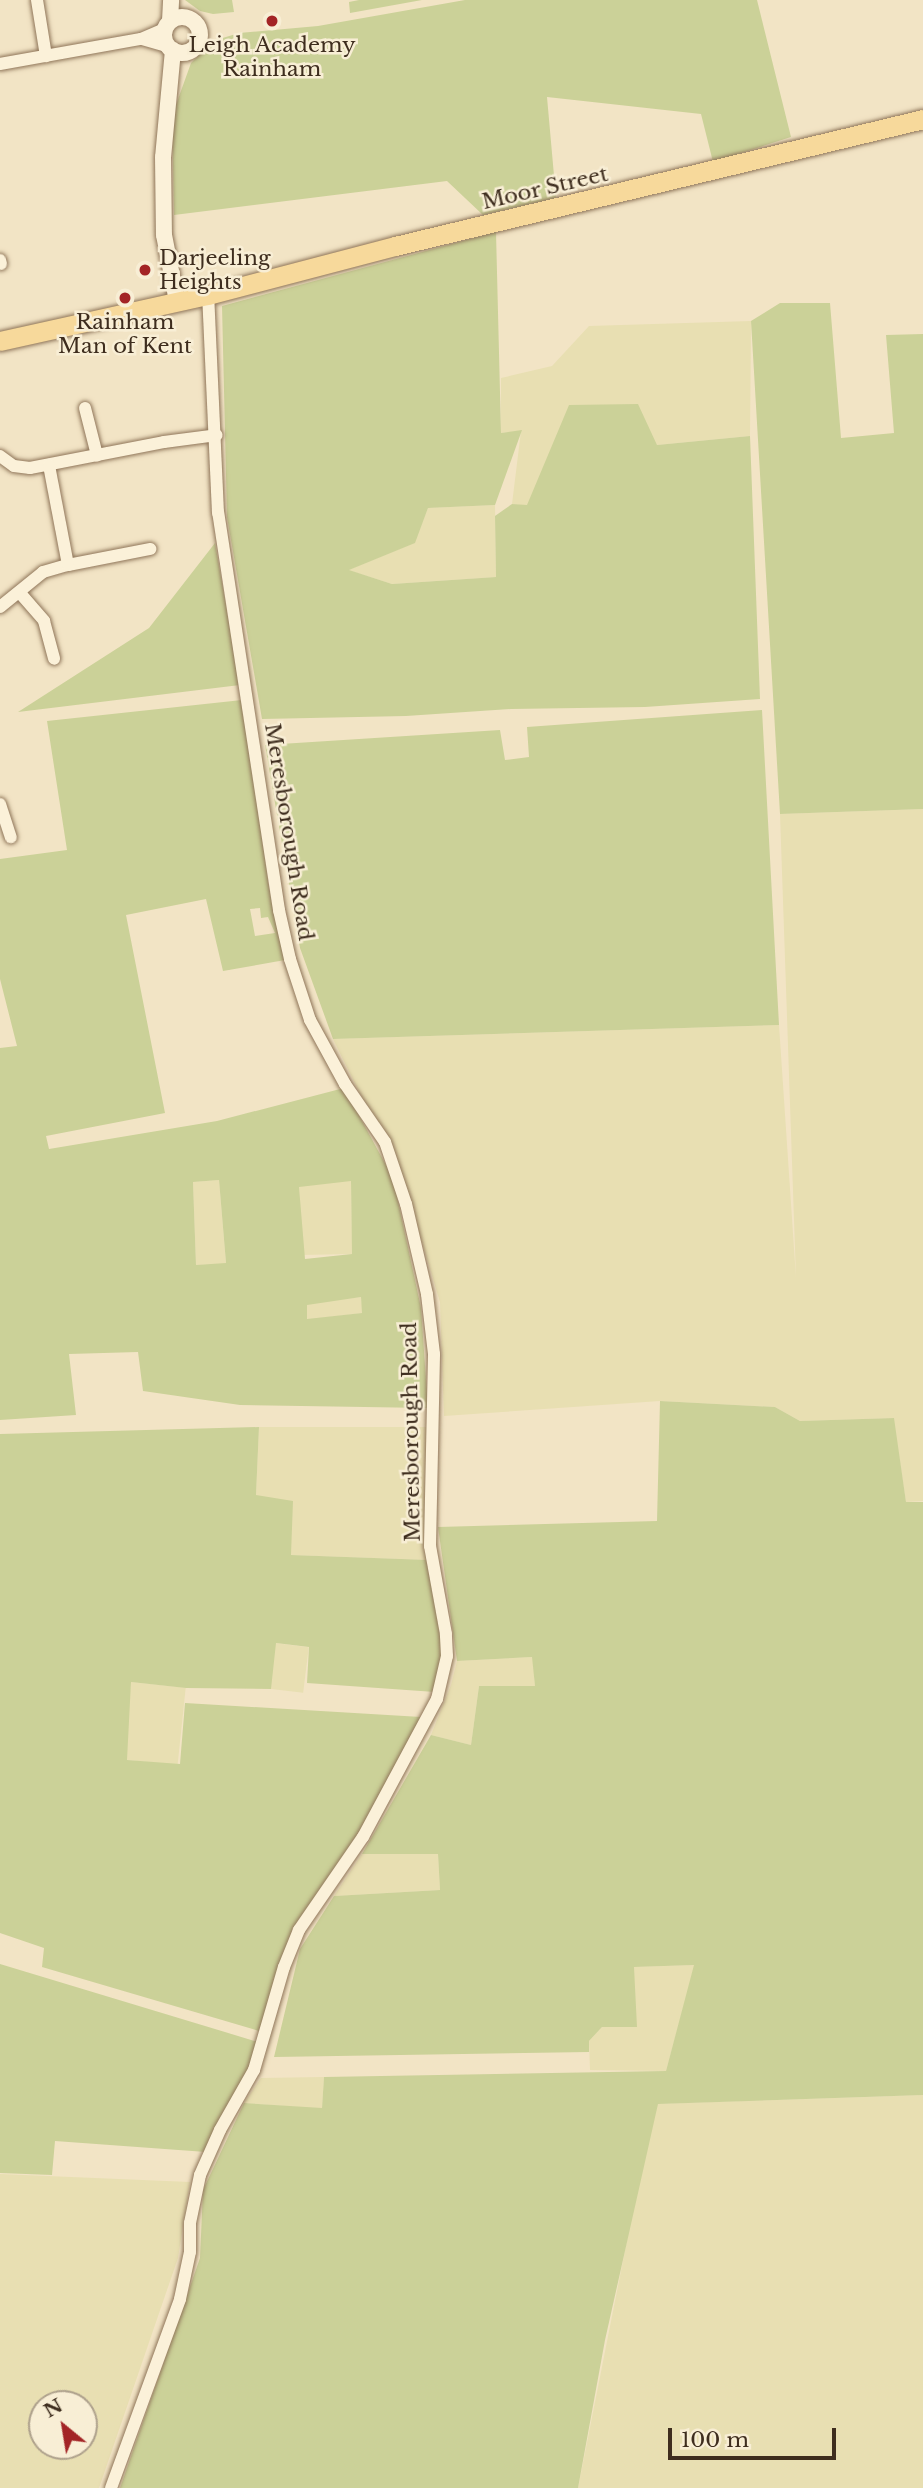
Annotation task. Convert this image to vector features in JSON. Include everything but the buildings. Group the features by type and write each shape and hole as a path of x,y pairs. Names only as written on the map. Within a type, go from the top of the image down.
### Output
{"main road":[{"name":"Moor Street","path":"0,341 208,295 395,246 923,120"}],"street":[{"path":"37,0 46,56"},
{"path":"171,0 173,22"},
{"path":"177,302 163,234 163,157 166,113 173,82 171,49 164,37 173,22 178,0"},
{"path":"0,64 142,39 173,22 195,22 200,31 200,40 173,82"},
{"path":"142,39 184,53 194,48"},
{"name":"Meresborough Road","path":"111,2488 180,2299 190,2252 190,2223 200,2175 220,2130 254,2070 284,1967 299,1930 363,1837 437,1699 447,1656 446,1634 430,1546 433,1354 426,1294 406,1204 385,1142 345,1084 310,1020 290,959 271,864 218,513 217,435 208,295"},
{"path":"85,408 97,455"},
{"path":"0,456 22,468 217,435"},
{"path":"48,465 68,565"},
{"path":"0,607 43,572 150,549"},
{"path":"20,593 38,611 48,630 54,659"},
{"path":"0,804 11,837"}],"shaded area":[{"path":"751,321 750,436 657,445 527,506 512,504 521,431 501,433 501,378 552,366 589,326"},
{"path":"495,505 496,577 392,584 348,570 414,543 428,508"},
{"path":"923,809 923,1501 906,1502 893,1418 800,1421 775,1407 660,1401 444,1416 440,1302 404,1183 333,1039 779,1025 796,1278 780,814"},
{"path":"219,1180 226,1264 196,1265 193,1182"},
{"path":"351,1181 352,1254 300,1255 299,1182"},
{"path":"361,1297 363,1313 307,1320 305,1304"},
{"path":"259,1427 428,1427 429,1560 291,1555 256,1495"},
{"path":"275,1643 309,1647 303,1693 269,1689"},
{"path":"533,1657 535,1686 479,1686 471,1745 431,1735 451,1685 457,1661"},
{"path":"131,1682 186,1688 178,1765 123,1760"},
{"path":"362,1854 438,1854 440,1890 334,1896"},
{"path":"695,1965 666,2071 590,2070 589,2041 602,2027 634,1967"},
{"path":"324,2077 322,2109 244,2103 261,2078"},
{"path":"923,2095 923,2488 578,2488 654,2104"},
{"path":"0,2174 190,2182 178,2258 99,2488 0,2488"}],"green space":[{"path":"185,0 232,0 234,12 213,14 200,11"},
{"path":"422,0 350,13 349,2"},
{"path":"465,0 757,0 791,137 713,162 701,114 547,97 556,198 483,215 447,181 174,215 172,116 191,63 213,41 239,33 318,26"},
{"path":"496,232 501,433 522,430 495,505 428,508 415,543 349,570 392,584 496,577 495,516 512,504 527,505 569,405 638,404 657,445 750,436 760,699 645,707 511,709 406,716 262,719 227,517 222,306"},
{"path":"780,303 830,303 841,438 894,433 886,335 923,334 923,809 780,814 751,321"},
{"path":"215,543 240,685 18,712 149,628"},
{"path":"242,700 269,887 285,960 223,971 206,899 126,915 165,1113 46,1136 49,1149 217,1121 344,1088 393,1178 421,1308 428,1408 240,1405 143,1391 138,1352 69,1354 76,1415 0,1420 0,1048 17,1046 0,979 0,859 67,850 47,721","holes":["260,908 261,918 268,917 275,933 255,936 250,909","219,1180 226,1263 196,1265 193,1182","351,1181 352,1254 305,1259 299,1187","361,1297 362,1313 307,1319 307,1305"]},
{"path":"762,710 779,1025 333,1039 300,948 265,745 500,730 505,760 529,757 527,727"},
{"path":"660,1401 775,1407 800,1421 894,1418 906,1502 923,1502 923,2095 658,2104 605,2340 578,2488 120,2488 200,2258 203,2190 244,2103 322,2108 324,2077 666,2071 694,1965 634,1967 637,2027 602,2027 589,2041 589,2052 274,2057 300,1949 334,1896 440,1890 438,1854 362,1854 431,1735 471,1745 479,1686 535,1686 532,1657 457,1661 438,1527 657,1521"},
{"path":"259,1427 256,1495 293,1501 291,1555 429,1560 443,1652 435,1692 307,1683 309,1647 276,1643 271,1689 186,1688 131,1682 127,1760 180,1764 185,1703 421,1717 347,1854 293,1928 259,2031 42,1967 44,1948 0,1933 0,1434"},
{"path":"0,1964 258,2042 250,2066 206,2152 55,2141 52,2175 0,2173"}],"place":[{"name":"Leigh Academy Rainham","path":"272,21"},
{"name":"Darjeeling Heights","path":"145,270"},
{"name":"Rainham Man of Kent","path":"125,298"}]}
